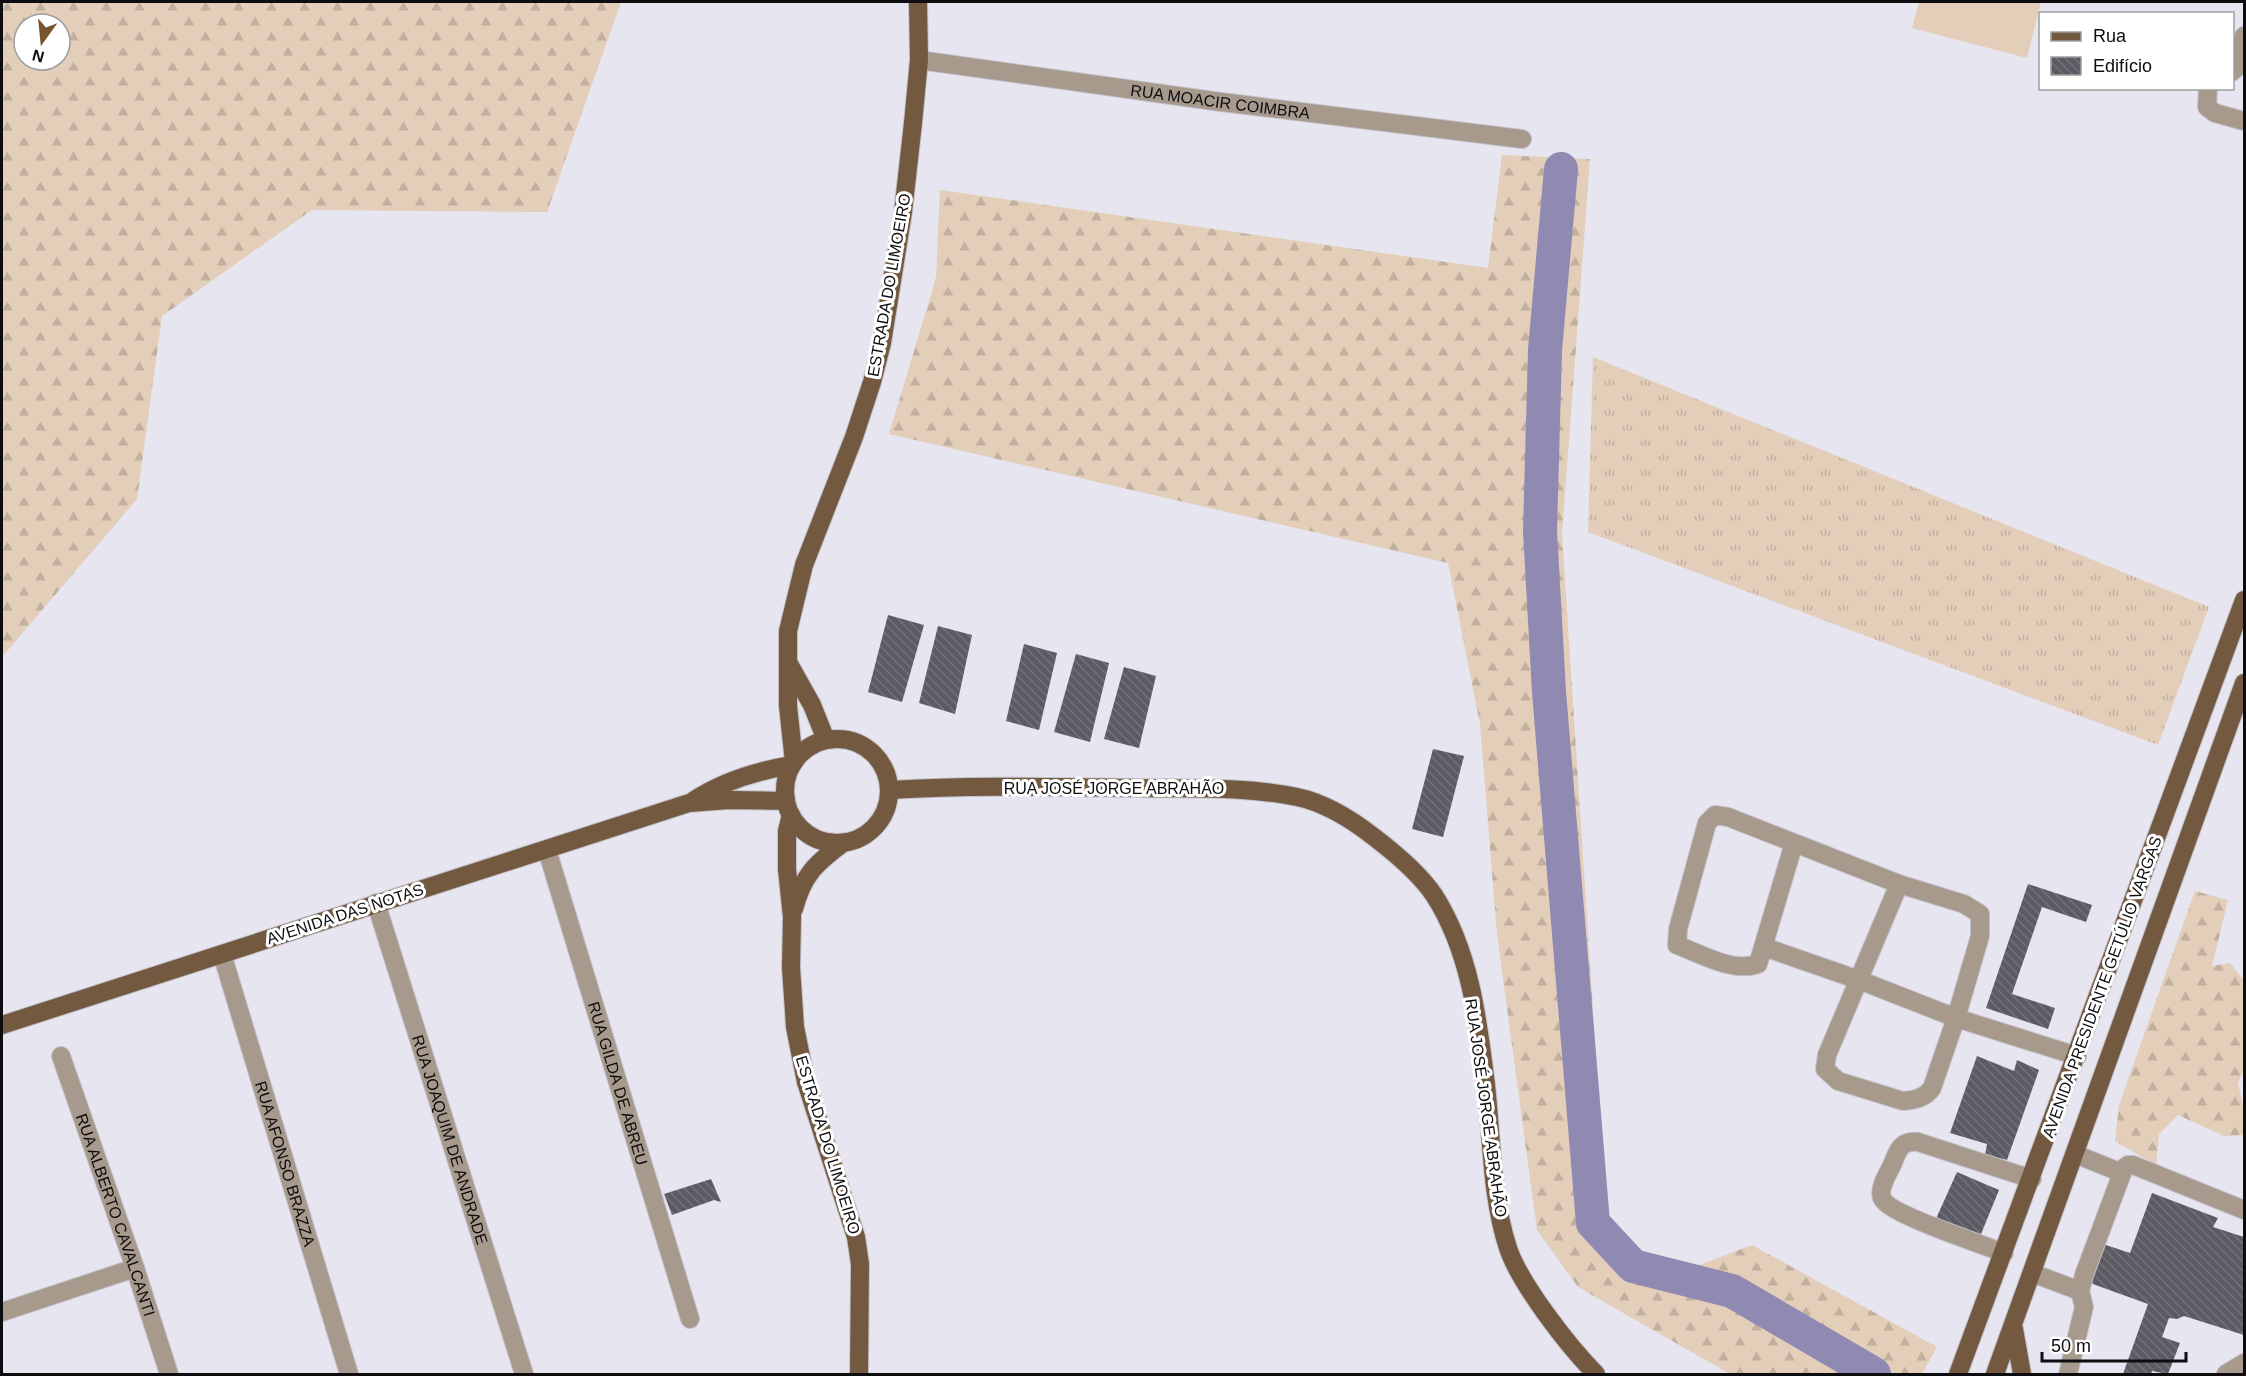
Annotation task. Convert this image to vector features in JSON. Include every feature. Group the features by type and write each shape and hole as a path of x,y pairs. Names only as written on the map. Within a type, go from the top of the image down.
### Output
{"main road":[{"name":"ESTRADA DO LIMOEIRO","path":"793,763 788,706 788,631 804,565 860,419 882,343 906,191 919,60 918,2"},
{"name":"AVENIDA PRESIDENTE GETÚLIO VARGAS","path":"1958,1374 2032,1179 2244,600"},
{"name":"ESTRADA DO LIMOEIRO","path":"789,664 808,698 826,740"},
{"name":"AVENIDA PRESIDENTE GETÚLIO VARGAS","path":"1995,1374 2244,683"},
{"path":"793,763 785,783 788,808 800,828 812,837 827,843 843,843 861,837 884,815 889,790 887,775 880,762 856,743 841,739 826,740"},
{"name":"AVENIDA DAS NOTAS","path":"2,1025 689,803 720,785 793,763 803,752 826,740"},
{"name":"RUA JOSÉ JORGE ABRAHÃO","path":"889,790 1061,787 1223,788 1262,791 1325,806 1344,816 1390,850 1432,892 1448,919 1465,963 1480,1042 1495,1190 1509,1250 1524,1281 1584,1362 1596,1374"},
{"name":"AVENIDA DAS NOTAS","path":"689,803 729,800 788,808"},
{"name":"ESTRADA DO LIMOEIRO","path":"788,808 787,861 792,916 795,1027 806,1082 856,1237 860,1264 859,1374"},
{"name":"ESTRADA DO LIMOEIRO","path":"792,916 798,892 807,876 820,861 843,843"},
{"path":"2013,1324 2022,1374"}],"street":[{"path":"2234,70 2244,36"},
{"name":"RUA MOACIR COIMBRA","path":"919,60 1221,102 1522,139"},
{"path":"2208,90 2207,107 2215,113 2244,121"},
{"path":"1794,843 1758,964 1747,968 1727,964 1677,945 1678,929 1707,823 1715,815 1728,817 1794,843 1899,885 1964,904 1980,914 1980,936 1956,1018 1932,1088 1927,1095 1903,1101 1838,1081 1825,1069 1827,1055 1899,885"},
{"name":"RUA GILDA DE ABREU","path":"547,850 690,1319"},
{"name":"RUA JOAQUIM DE ANDRADE","path":"376,903 524,1374"},
{"path":"1764,946 1956,1018 2077,1056"},
{"name":"RUA AFONSO BRAZZA","path":"222,954 349,1374"},
{"name":"RUA ALBERTO CAVALCANTI","path":"61,1056 135,1268 169,1374"},
{"path":"2004,1253 1888,1207 1882,1198 1881,1190 1897,1152 1909,1141 2032,1179"},
{"path":"2074,1154 2122,1173"},
{"path":"2068,1374 2084,1307 2080,1291 2084,1275 2122,1173 2128,1165 2133,1165 2244,1210"},
{"path":"2,1312 135,1268"},
{"path":"2032,1273 2080,1291"},
{"path":"2226,1374 2244,1363"}],"green space":[{"path":"2,2 621,2 547,212 312,210 162,316 137,499 2,657"},
{"path":"1919,2 2041,2 2027,58 1912,28"},
{"path":"1502,155 1590,159 1562,534 1608,1241 1616,1272 1657,1281 1752,1245 1937,1347 1922,1374 1730,1374 1578,1287 1537,1230 1497,934 1480,724 1448,563 889,434 936,278 940,190 1488,268"},
{"path":"1593,357 2209,607 2158,745 1588,532"},
{"path":"2195,891 2228,900 2212,966 2230,963 2244,981 2244,1070 2238,1083 2244,1110 2244,1135 2224,1136 2178,1115 2159,1134 2156,1165 2115,1141 2119,1105"}],"building":[{"path":"888,615 924,625 902,702 868,692"},
{"path":"938,626 972,635 955,714 919,703"},
{"path":"1024,644 1057,653 1039,730 1006,721"},
{"path":"1076,654 1109,663 1090,742 1054,732"},
{"path":"1124,667 1156,676 1139,748 1104,739"},
{"path":"1433,749 1464,756 1443,837 1412,829"},
{"path":"2028,884 2092,905 2086,922 2042,907 2012,994 2055,1008 2048,1029 1986,1008"},
{"path":"1977,1056 2014,1071 2017,1060 2039,1070 2007,1160 1985,1155 1987,1144 1950,1133"},
{"path":"1957,1172 1999,1190 1979,1239 1935,1221"},
{"path":"711,1179 721,1202 714,1200 672,1215 664,1194"},
{"path":"2152,1193 2218,1218 2213,1227 2244,1237 2244,1335 2184,1316 2177,1319 2169,1318 2162,1337 2180,1343 2168,1374 2152,1371 2151,1374 2123,1374 2148,1304 2090,1283 2103,1244 2130,1253"}],"waterway":[{"path":"1561,169 1545,350 1540,531 1549,692 1593,1223 1633,1266 1732,1291 1874,1374"}]}
